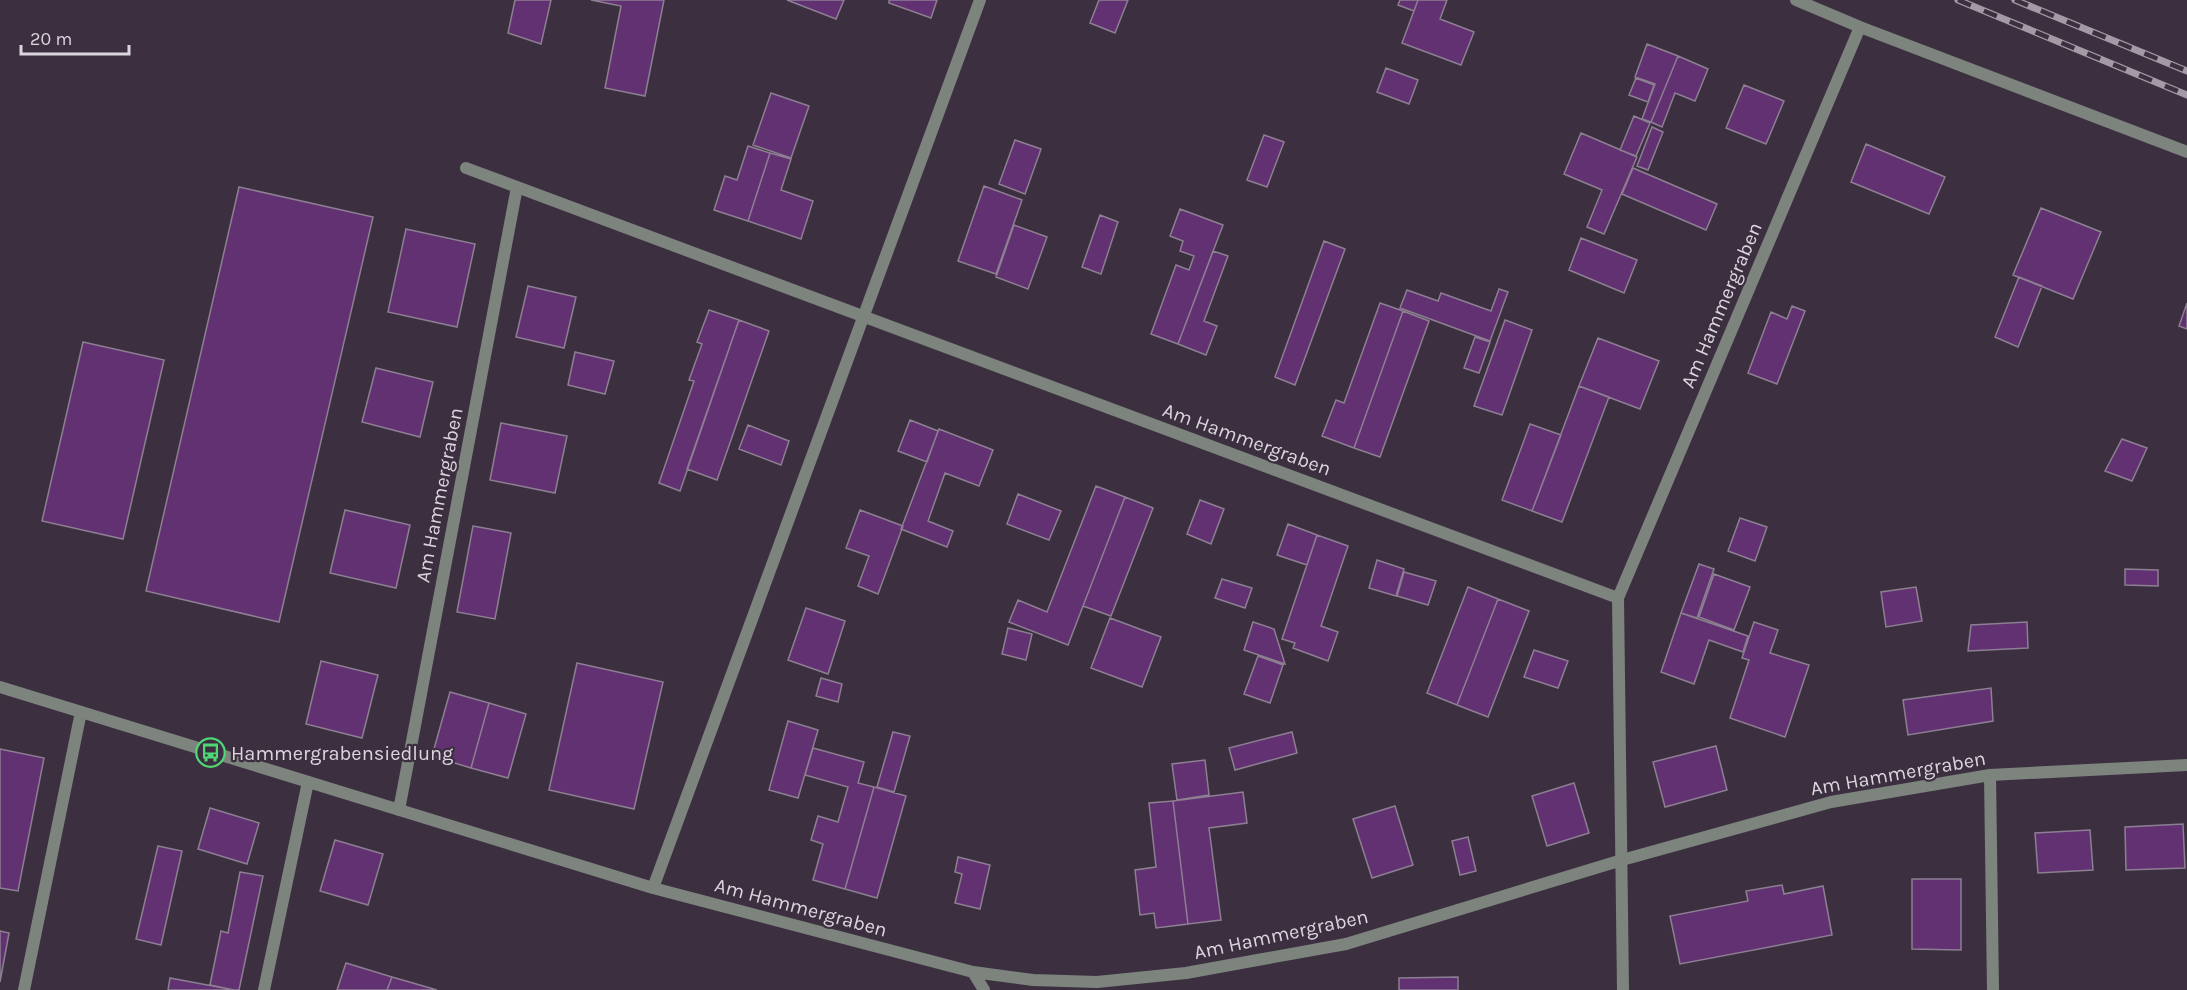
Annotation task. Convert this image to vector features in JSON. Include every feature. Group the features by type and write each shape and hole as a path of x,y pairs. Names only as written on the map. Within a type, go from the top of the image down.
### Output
{"street":[{"path":"653,888 980,0"},
{"path":"1796,0 1860,27 2187,152"},
{"name":"Am Hammergraben","path":"1623,990 1618,598 1860,27"},
{"name":"Am Hammergraben","path":"465,168 1618,598"},
{"name":"Am Hammergraben","path":"399,810 518,187"},
{"name":"Am Hammergraben","path":"0,687 653,888 973,972 1033,980 1097,982 1186,973 1346,944 1622,860 1831,802 1990,775 2187,765"},
{"path":"24,990 81,712"},
{"path":"1990,775 1993,990"},
{"path":"264,990 308,782"},
{"path":"973,972 984,990"}],"building":[{"path":"515,0 551,0 541,44 508,33"},
{"path":"591,0 664,0 645,96 605,88 621,6"},
{"path":"787,0 844,0 836,19"},
{"path":"889,0 937,0 931,18 889,3"},
{"path":"1099,0 1128,0 1115,33 1090,23"},
{"path":"1400,0 1418,0 1414,11 1398,5"},
{"path":"1418,0 1447,0 1440,19 1474,32 1461,65 1402,43"},
{"path":"1647,44 1678,56 1651,122 1642,119 1655,84 1635,77"},
{"path":"1678,56 1708,69 1695,101 1675,93 1662,127 1651,122"},
{"path":"1386,68 1418,80 1409,104 1377,92"},
{"path":"1636,78 1654,85 1648,102 1629,95"},
{"path":"1744,85 1784,101 1766,144 1726,128"},
{"path":"771,93 809,106 791,158 753,145"},
{"path":"1634,116 1650,123 1636,156 1620,150"},
{"path":"1652,127 1663,132 1648,170 1637,166"},
{"path":"1581,133 1637,157 1604,234 1587,227 1602,190 1564,174"},
{"path":"1264,135 1284,142 1267,187 1247,180"},
{"path":"1015,140 1041,149 1025,194 999,184"},
{"path":"1866,144 1945,177 1929,214 1851,182"},
{"path":"748,146 770,153 748,221 714,210 725,176 737,180"},
{"path":"770,153 791,159 781,190 813,201 801,239 748,221"},
{"path":"1633,168 1717,204 1706,230 1622,194"},
{"path":"984,186 1022,200 996,274 958,261"},
{"path":"239,187 373,217 279,622 146,591"},
{"path":"2041,208 2101,232 2073,299 2013,275"},
{"path":"1180,209 1223,225 1178,344 1151,334 1176,265 1189,270 1194,256 1180,251 1183,241 1170,236"},
{"path":"1100,215 1118,222 1101,274 1082,267"},
{"path":"1014,225 1047,237 1028,289 996,277"},
{"path":"406,229 475,244 457,327 388,312"},
{"path":"1581,238 1637,260 1624,293 1569,270"},
{"path":"1324,241 1345,249 1295,385 1275,377"},
{"path":"1213,251 1228,256 1204,321 1217,326 1206,355 1178,344"},
{"path":"2019,277 2042,286 2018,347 1995,337"},
{"path":"528,286 576,297 564,348 516,337"},
{"path":"1499,289 1508,292 1490,341 1400,308 1407,290 1438,301 1441,293 1491,311"},
{"path":"1380,303 1403,311 1354,448 1322,436 1336,400 1344,403"},
{"path":"2187,303 2187,329 2179,326"},
{"path":"1792,306 1805,311 1777,384 1748,373 1771,312 1787,319"},
{"path":"709,310 739,320 680,491 659,483 694,381 689,380 702,344 697,342"},
{"path":"1403,311 1429,321 1380,457 1354,448"},
{"path":"739,320 769,331 717,480 687,469"},
{"path":"1505,320 1532,330 1502,415 1474,406"},
{"path":"1475,337 1490,342 1479,373 1464,368"},
{"path":"1598,338 1659,361 1640,409 1579,386"},
{"path":"83,342 164,360 123,539 42,521"},
{"path":"575,352 614,361 605,394 568,385"},
{"path":"376,368 433,382 420,437 362,422"},
{"path":"1579,386 1609,397 1562,522 1532,511"},
{"path":"910,420 938,431 927,462 898,451"},
{"path":"501,423 567,436 555,493 490,480"},
{"path":"1530,424 1561,435 1532,511 1502,500"},
{"path":"748,425 789,441 781,465 739,449"},
{"path":"939,429 993,450 979,486 945,473 928,521 953,531 947,547 901,529"},
{"path":"2122,439 2147,448 2132,481 2105,471"},
{"path":"1096,486 1125,497 1068,645 1009,622 1018,600 1047,612"},
{"path":"1018,494 1061,511 1049,540 1007,524"},
{"path":"1125,497 1153,508 1111,616 1083,606"},
{"path":"1200,500 1224,509 1211,544 1187,534"},
{"path":"345,510 410,525 396,588 330,573"},
{"path":"860,510 903,526 878,594 858,586 869,556 846,548"},
{"path":"1740,518 1767,527 1755,561 1728,551"},
{"path":"1288,524 1317,535 1307,565 1277,555"},
{"path":"473,526 511,533 495,619 457,612"},
{"path":"1317,535 1348,546 1321,626 1338,632 1328,661 1293,648 1295,643 1282,639"},
{"path":"1377,560 1404,569 1396,596 1369,588"},
{"path":"1699,564 1714,569 1697,618 1681,613"},
{"path":"2125,569 2158,570 2158,586 2125,585"},
{"path":"1404,572 1436,581 1428,605 1397,596"},
{"path":"1714,574 1750,587 1734,630 1699,617"},
{"path":"1222,579 1252,588 1245,608 1215,598"},
{"path":"1468,587 1498,599 1457,705 1427,693"},
{"path":"1916,587 1922,621 1886,627 1881,592"},
{"path":"1498,599 1529,611 1488,717 1457,705"},
{"path":"806,608 845,621 828,674 788,660"},
{"path":"1681,613 1748,636 1743,652 1709,640 1694,684 1661,672"},
{"path":"1110,618 1161,637 1142,687 1091,668"},
{"path":"1253,622 1274,629 1285,664 1244,650"},
{"path":"1754,622 1778,630 1770,653 1809,665 1785,737 1730,718 1749,660 1742,658"},
{"path":"2027,622 2028,648 1968,651 1971,625"},
{"path":"1008,628 1032,634 1026,660 1002,654"},
{"path":"1534,650 1568,661 1558,688 1524,677"},
{"path":"1258,656 1283,665 1270,703 1244,694"},
{"path":"321,661 378,675 362,738 306,724"},
{"path":"577,663 663,682 634,809 549,790"},
{"path":"821,678 842,684 838,702 816,696"},
{"path":"1991,688 1993,721 1908,735 1903,700"},
{"path":"450,692 489,703 471,768 432,756"},
{"path":"489,703 526,714 508,778 471,768"},
{"path":"788,721 818,730 798,798 769,790"},
{"path":"893,732 910,736 894,792 877,787"},
{"path":"1292,732 1297,753 1235,770 1229,748"},
{"path":"1716,746 1727,790 1665,807 1653,762"},
{"path":"813,748 864,762 858,783 874,787 845,889 813,880 823,844 811,840 818,816 838,822 848,787 805,775"},
{"path":"0,749 44,758 18,891 0,888"},
{"path":"1205,760 1209,795 1177,800 1172,764"},
{"path":"1574,783 1589,833 1547,846 1532,796"},
{"path":"874,787 906,796 877,898 845,889"},
{"path":"1243,792 1247,823 1209,828 1221,920 1188,924 1173,801"},
{"path":"1173,801 1188,924 1156,928 1154,913 1140,915 1135,870 1156,867 1149,803"},
{"path":"1395,806 1413,865 1372,878 1353,819"},
{"path":"210,808 259,823 247,864 198,849"},
{"path":"2183,824 2185,868 2126,870 2125,827"},
{"path":"2090,830 2093,870 2038,873 2035,833"},
{"path":"1468,837 1476,871 1460,875 1452,841"},
{"path":"335,840 383,854 368,905 320,891"},
{"path":"158,846 182,851 161,945 136,939"},
{"path":"958,857 990,865 980,909 955,903 962,874 955,872"},
{"path":"240,872 263,876 239,990 234,990 210,985 221,931 228,933"},
{"path":"1912,879 1961,879 1961,950 1912,949"},
{"path":"1782,885 1784,894 1823,886 1832,935 1680,964 1670,916 1748,901 1746,891"},
{"path":"0,931 9,933 0,982"},
{"path":"346,963 392,977 387,990 337,990"},
{"path":"392,977 437,990 387,990"},
{"path":"1458,977 1458,990 1399,990 1399,978"},
{"path":"170,978 234,990 168,990"}],"railway":[{"path":"1958,0 2187,95"},
{"path":"2015,0 2187,71"}],"place":[{"name":"Hammergrabensiedlung","path":"210,753"}]}
